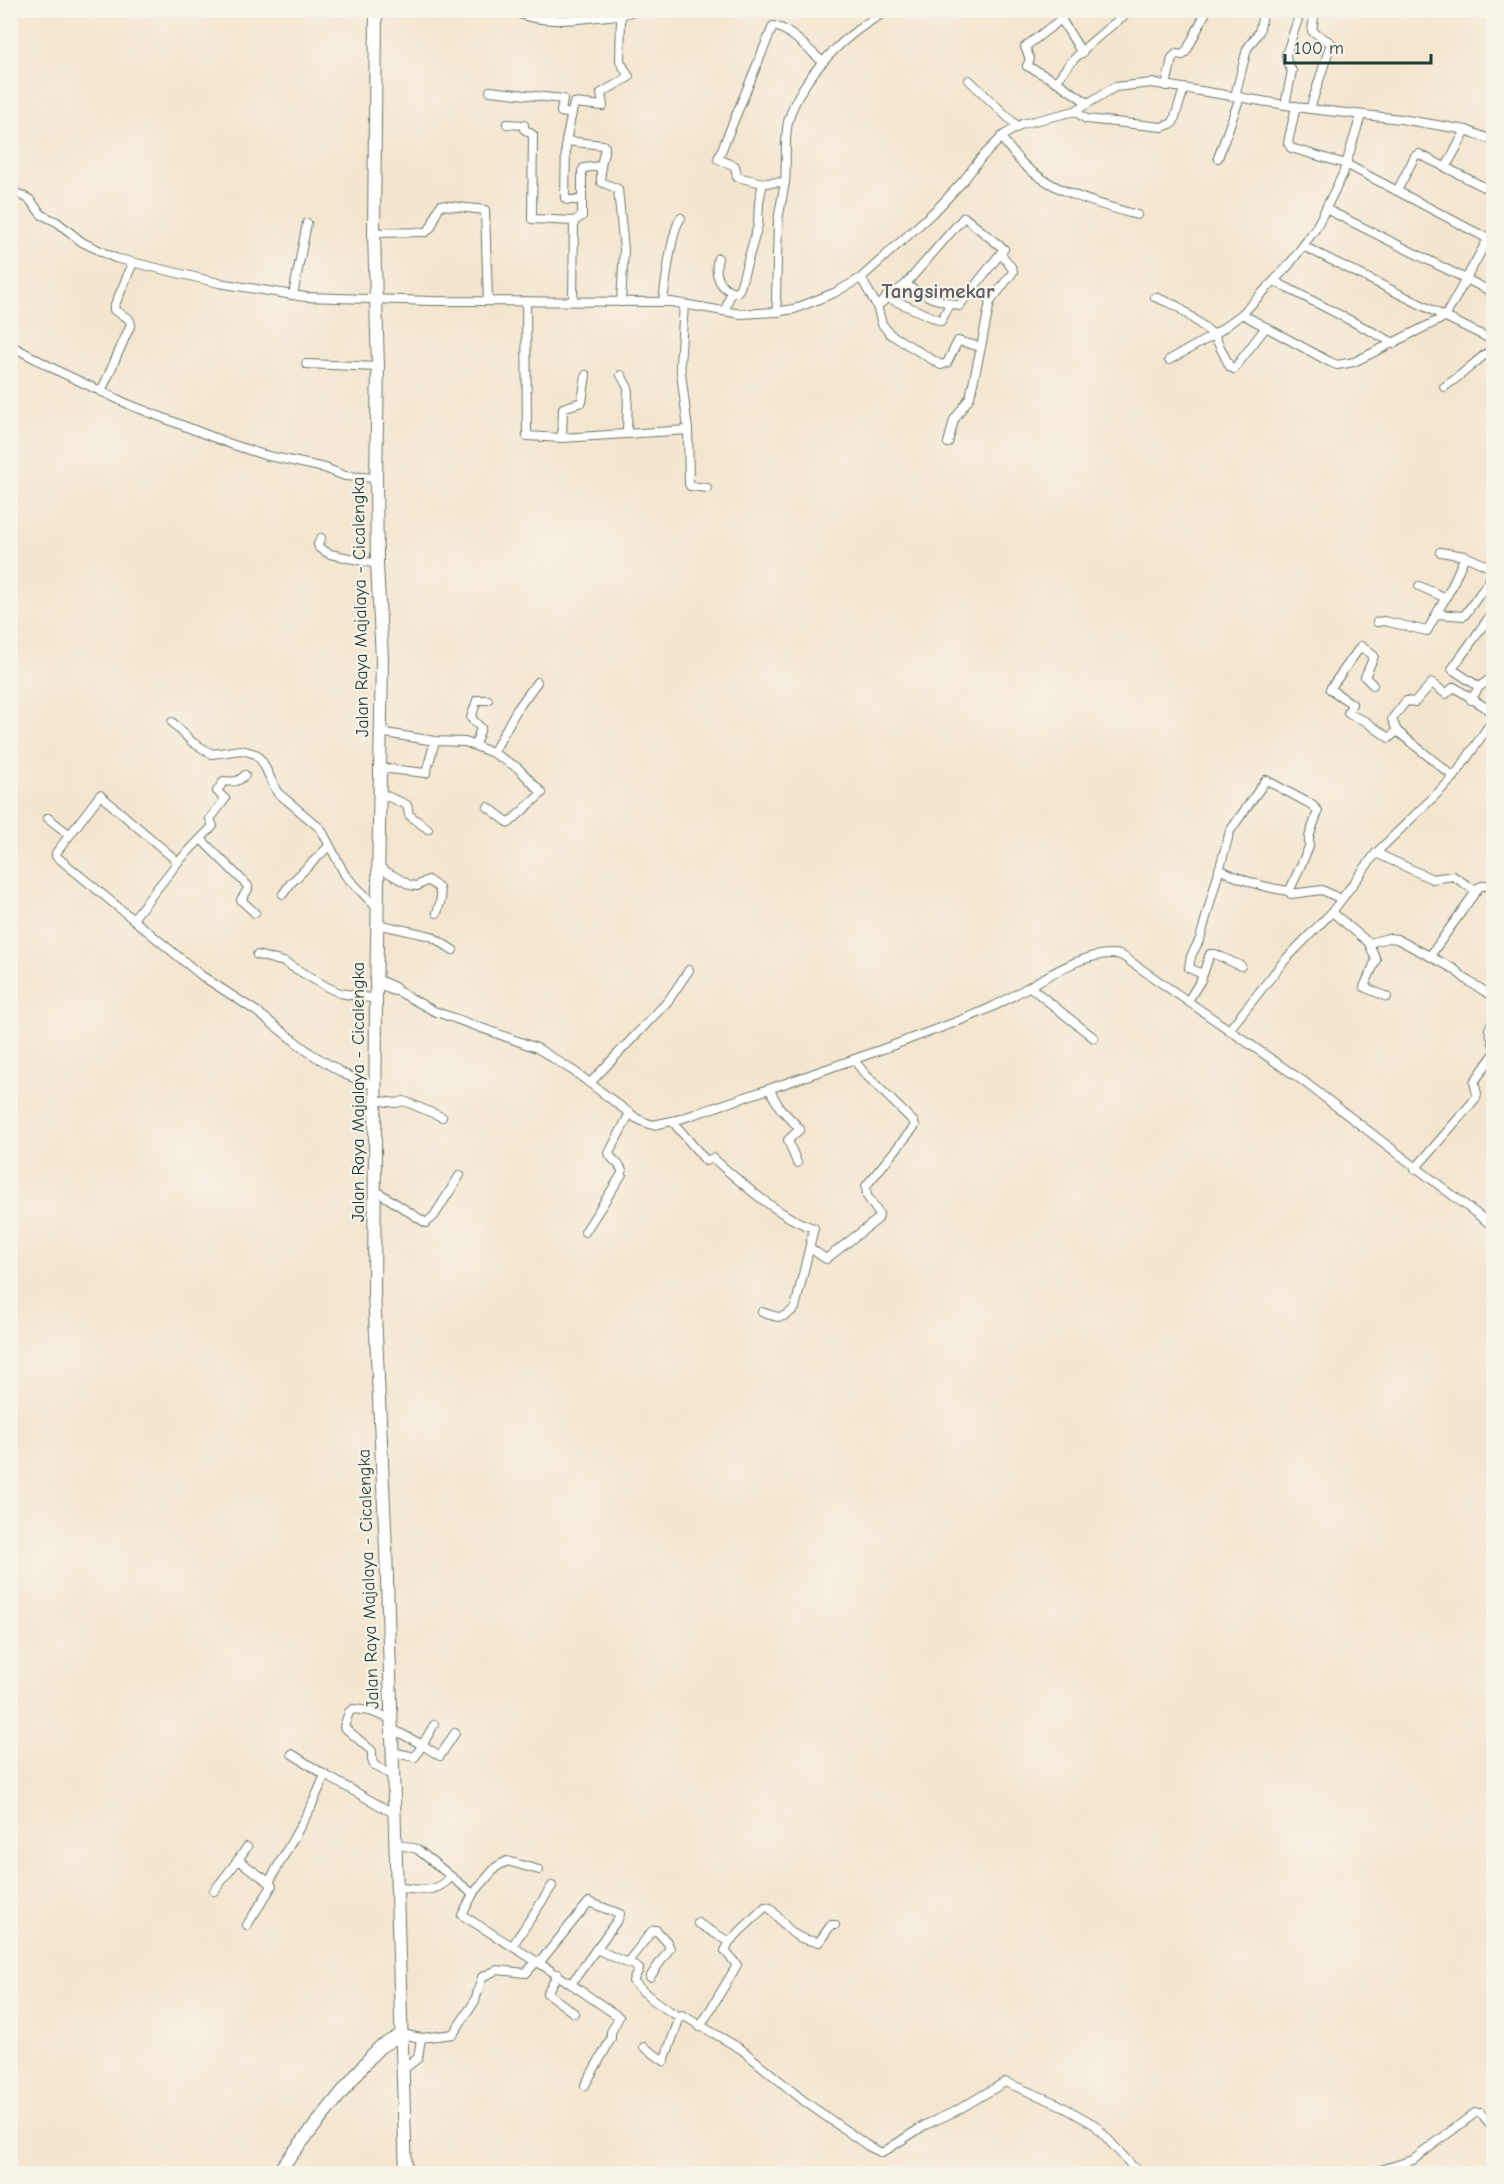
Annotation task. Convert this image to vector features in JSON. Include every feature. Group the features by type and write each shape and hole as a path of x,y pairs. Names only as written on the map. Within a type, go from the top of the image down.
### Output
{"main road":[{"name":"Jalan Raya Majalaya - Cicalengka","path":"376,10 374,232 378,367 376,478 377,564 382,659 376,981 375,1312 397,1844 406,2174"},
{"path":"376,981 394,989"},
{"path":"276,2174 372,2055 402,2034"}],"street":[{"path":"511,10 528,18 573,19 619,15 640,10"},
{"path":"778,312 776,299 778,220 785,182 786,138 793,109 829,53 858,28 890,10"},
{"path":"1070,10 1025,47 1030,59 1027,66 1057,82 1088,103"},
{"path":"1057,82 1061,74 1082,52 1132,10"},
{"path":"1166,86 1172,58 1176,54 1186,53 1207,10"},
{"path":"1218,158 1237,96 1246,49 1259,32 1264,10"},
{"path":"1285,105 1292,71 1286,55 1301,10"},
{"path":"1310,109 1331,43 1312,31 1315,10"},
{"path":"582,200 565,198 566,141 571,114 575,103 603,106 602,93 629,77 620,61 621,18 619,15"},
{"path":"1061,19 1082,52"},
{"path":"785,182 763,183 737,177 735,165 718,159 774,26 799,41 823,62"},
{"path":"969,80 1018,127"},
{"path":"10,190 29,199 42,214 57,222 82,242 115,258 219,283 293,296 488,301 663,302 741,314 795,309 820,300 861,278 939,207 1001,137 1018,127 1075,111 1111,88 1144,83 1166,86 1310,109 1466,130 1494,141"},
{"path":"1075,111 1086,118 1162,127 1173,123 1184,89"},
{"path":"490,91 563,99 561,112 571,114"},
{"path":"1296,106 1288,143 1290,147 1346,164 1491,240"},
{"path":"1169,360 1214,335 1242,314 1289,265 1316,228 1326,209 1346,164 1361,115"},
{"path":"507,124 524,125 524,129 533,135 532,219 574,221 581,217 582,170 601,166"},
{"path":"1446,167 1466,130"},
{"path":"1001,137 1022,164 1043,178 1073,195 1137,215"},
{"path":"566,141 604,146 601,166 602,182 618,189 624,250 621,302"},
{"path":"1397,191 1417,154 1423,154 1494,192"},
{"path":"718,258 717,278 731,291 737,292 740,290 758,225 763,183"},
{"path":"374,232 426,232 432,228 438,207 441,205 485,210 488,301"},
{"path":"1326,209 1494,293"},
{"path":"877,306 886,297 905,285 964,217 1004,249 960,306 905,285"},
{"path":"663,302 677,224 681,218"},
{"path":"573,302 574,221"},
{"path":"293,296 307,223"},
{"path":"1242,314 1337,365 1354,362 1445,317 1491,240 1494,228"},
{"path":"1303,246 1494,341"},
{"path":"948,443 954,420 969,397 990,302 1013,272 1001,254"},
{"path":"101,392 131,324 129,319 114,310 114,307 133,263"},
{"path":"861,278 877,306 882,324 890,334 941,365 947,363 958,341 981,347"},
{"path":"1274,281 1394,343"},
{"path":"725,311 731,291"},
{"path":"886,297 941,321 950,304"},
{"path":"1155,297 1177,306 1214,335 1230,367 1234,369 1266,327"},
{"path":"526,301 528,373 526,434 530,437 562,438 688,430"},
{"path":"684,304 680,364 688,430 689,484 707,488"},
{"path":"10,345 130,405 264,455 325,468 345,476 376,478"},
{"path":"1444,387 1494,348"},
{"path":"306,364 378,367"},
{"path":"562,438 563,408 582,402 586,375"},
{"path":"621,375 628,388 627,434"},
{"path":"321,538 319,548 330,554 377,564"},
{"path":"1440,552 1465,556 1494,569"},
{"path":"1377,622 1384,621 1426,632 1446,598 1465,556"},
{"path":"1437,614 1464,616 1494,574"},
{"path":"1419,586 1446,598"},
{"path":"1479,687 1452,669 1488,619"},
{"path":"1372,685 1365,677 1374,656 1361,646 1330,689 1352,704 1349,714 1365,721 1389,738 1397,731"},
{"path":"1471,700 1479,687 1494,676"},
{"path":"493,753 516,711 537,682"},
{"path":"1454,777 1397,731 1392,720 1406,701 1415,702 1432,683 1446,694 1454,687 1494,713"},
{"path":"475,745 481,728 471,718 476,701 488,700"},
{"path":"1229,1030 1284,961 1332,912 1376,853 1454,777 1494,718"},
{"path":"172,722 198,747 212,754 241,750 256,754 281,797 321,829 345,875 378,897"},
{"path":"379,732 435,741 461,741 475,745 518,768 542,793 509,823 488,807"},
{"path":"380,768 426,773 435,741"},
{"path":"133,919 178,862 213,826 210,819 225,800 217,791 225,781 238,782 244,776"},
{"path":"1202,974 1189,968 1191,956 1200,939 1230,831 1262,783 1268,780 1318,811 1309,837 1309,847 1289,891"},
{"path":"380,792 407,805 409,816 428,829"},
{"path":"178,862 100,795 57,851 56,856 202,976 256,1011 310,1053 346,1075 375,1086"},
{"path":"48,818 70,835"},
{"path":"201,839 248,886 241,900 255,913"},
{"path":"283,894 291,882 329,846"},
{"path":"1376,853 1432,879 1450,876 1476,891"},
{"path":"378,867 410,885 417,886 428,880 439,888 441,899 437,914"},
{"path":"1220,868 1236,878 1263,887 1289,891 1291,894 1322,890 1341,899"},
{"path":"1430,956 1476,891 1483,884 1494,891"},
{"path":"1332,912 1370,943 1376,960 1364,987 1387,997"},
{"path":"377,924 430,936 453,950"},
{"path":"1370,943 1393,938 1454,969 1468,981 1494,997"},
{"path":"394,989 434,1011 537,1048 590,1083 636,1118 653,1125 673,1122 854,1060 992,1007 1085,958 1113,954 1130,960 1303,1081 1415,1169 1494,1227"},
{"path":"1188,1001 1201,980 1210,954 1215,954 1241,966"},
{"path":"257,955 284,962 340,993 376,999"},
{"path":"590,1083 668,1001 689,970"},
{"path":"1030,987 1094,1038"},
{"path":"1494,1018 1490,1033 1494,1046"},
{"path":"1415,1169 1476,1098 1474,1082 1494,1054"},
{"path":"810,1248 826,1259 878,1219 879,1214 867,1196 866,1186 915,1126 914,1122 865,1074 854,1060"},
{"path":"769,1089 780,1108 800,1129 789,1140 797,1163"},
{"path":"375,1100 396,1103 404,1101 442,1117"},
{"path":"585,1232 622,1174 622,1168 609,1153 630,1113"},
{"path":"673,1122 706,1161 713,1158 744,1185 791,1218 802,1225 814,1228 795,1308 786,1316 778,1318 762,1312"},
{"path":"375,1190 426,1223 434,1216 460,1174"},
{"path":"393,1776 374,1765 372,1751 344,1727 349,1712 353,1709 370,1711 440,1756 455,1733"},
{"path":"392,1752 415,1757 434,1725"},
{"path":"292,1754 395,1814"},
{"path":"269,1882 310,1808 325,1775"},
{"path":"397,1844 413,1847 473,1894"},
{"path":"214,1891 247,1847"},
{"path":"238,1860 272,1886 246,1925"},
{"path":"539,1870 511,1862 501,1863 473,1894 462,1915 558,1974 619,2017 611,2032 611,2038 585,2085"},
{"path":"398,1888 434,1890 451,1877"},
{"path":"513,1945 552,1886"},
{"path":"402,2034 421,2038 453,2034 475,2001 482,1977 497,1970 526,1973 589,1902 620,1914 571,1984"},
{"path":"700,2027 737,1965 725,1951 729,1942 767,1906 799,1939 819,1942 831,1925 835,1925"},
{"path":"698,1923 729,1942"},
{"path":"597,1949 624,1964 629,1962 652,1931 658,1931 670,1948 650,1977"},
{"path":"629,1962 639,1969 633,1981 659,2006 682,2016 741,2049 804,2101 881,2153 887,2152 930,2122 1005,2082 1058,2104 1095,2125 1130,2163 1145,2174"},
{"path":"558,1974 547,1993 574,2013"},
{"path":"644,2048 664,2061 680,2017"},
{"path":"404,2069 418,2058 421,2038"},
{"path":"1368,2174 1413,2160 1475,2114 1481,2113 1494,2129"}],"district":[{"name":"Tangsimekar","path":"938,291"}]}
